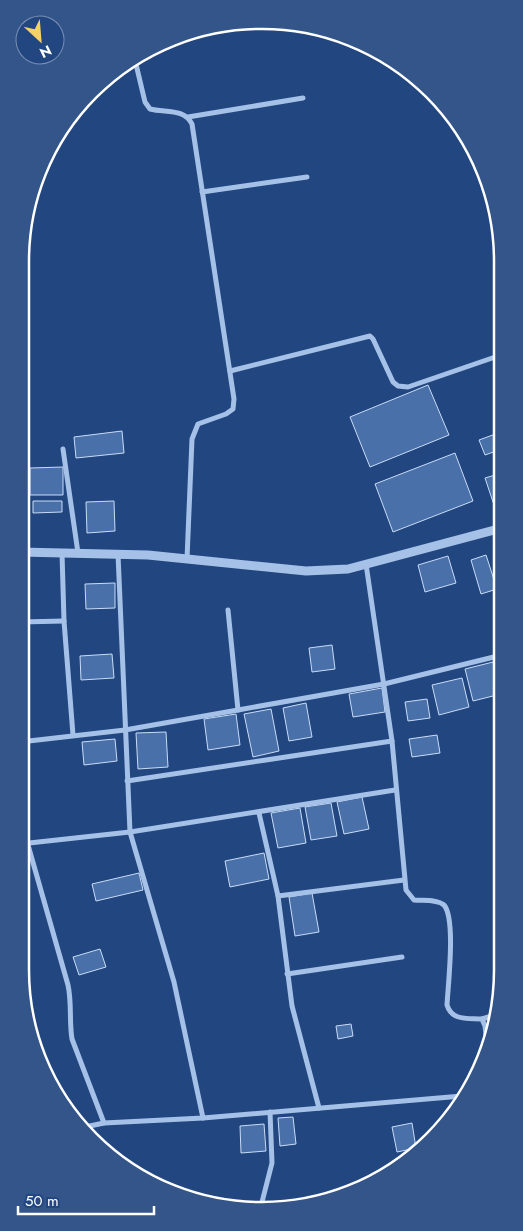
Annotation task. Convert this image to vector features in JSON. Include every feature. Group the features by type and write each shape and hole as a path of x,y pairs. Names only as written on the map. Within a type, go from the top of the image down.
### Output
{"street":[{"path":"136,65 145,102 150,109 182,113 188,117 192,124 234,399 232,409 226,414 198,424 192,439 187,559"},
{"path":"188,117 302,98"},
{"path":"202,192 307,177"},
{"path":"230,371 370,336 393,382 398,386 408,387 494,357"},
{"path":"63,450 78,553"},
{"path":"29,552 118,554 306,571 348,569 494,530"},
{"path":"62,553 64,621 73,735"},
{"path":"118,554 130,832 174,982 203,1118"},
{"path":"366,564 392,742 404,880 409,897 414,900 439,902 445,906 448,914 450,922 447,1005 449,1012 460,1018 482,1019 490,1017"},
{"path":"228,610 238,710"},
{"path":"29,622 64,621"},
{"path":"29,741 125,730 384,684 494,657"},
{"path":"128,781 392,742"},
{"path":"29,842 130,832 260,813 395,790"},
{"path":"260,813 278,896 287,974 299,1035 319,1108"},
{"path":"29,862 71,997 70,1026 72,1039 104,1123"},
{"path":"278,896 404,880"},
{"path":"287,974 402,957"},
{"path":"482,1019 486,1031"},
{"path":"90,1126 104,1123 203,1118 457,1096"},
{"path":"262,1202 272,1163 270,1112"}],"building":[{"path":"428,385 449,435 370,467 350,417"},
{"path":"122,431 124,453 76,458 74,437"},
{"path":"494,435 494,452 485,455 479,440"},
{"path":"455,453 473,501 393,532 375,484"},
{"path":"63,467 63,495 30,495 30,468"},
{"path":"494,475 494,505 485,478"},
{"path":"33,501 62,501 62,512 33,513"},
{"path":"114,501 115,531 87,533 86,502"},
{"path":"486,555 494,580 494,590 481,594 471,560"},
{"path":"448,556 456,583 425,592 418,565"},
{"path":"115,583 115,608 86,609 85,584"},
{"path":"332,645 335,669 312,672 309,648"},
{"path":"112,654 114,678 81,680 80,656"},
{"path":"493,662 494,696 473,701 465,669"},
{"path":"462,678 469,707 439,715 432,685"},
{"path":"382,688 385,712 353,717 349,694"},
{"path":"427,699 430,718 408,721 405,702"},
{"path":"306,703 312,737 289,741 283,708"},
{"path":"271,709 279,751 253,757 244,714"},
{"path":"236,714 240,745 208,750 204,719"},
{"path":"166,732 168,767 138,769 136,733"},
{"path":"437,735 440,753 412,757 409,739"},
{"path":"115,739 117,761 84,765 82,742"},
{"path":"362,797 369,829 344,834 337,802"},
{"path":"331,803 337,836 311,840 305,807"},
{"path":"300,808 306,843 278,848 271,813"},
{"path":"264,853 269,879 230,887 225,861"},
{"path":"139,873 143,890 96,901 92,884"},
{"path":"312,893 319,932 295,936 289,897"},
{"path":"100,949 106,967 79,975 73,957"},
{"path":"351,1024 353,1036 338,1039 336,1026"},
{"path":"293,1117 296,1144 280,1146 278,1118"},
{"path":"412,1123 415,1144 408,1150 397,1152 392,1127"},
{"path":"264,1124 266,1151 241,1153 240,1126"}]}
